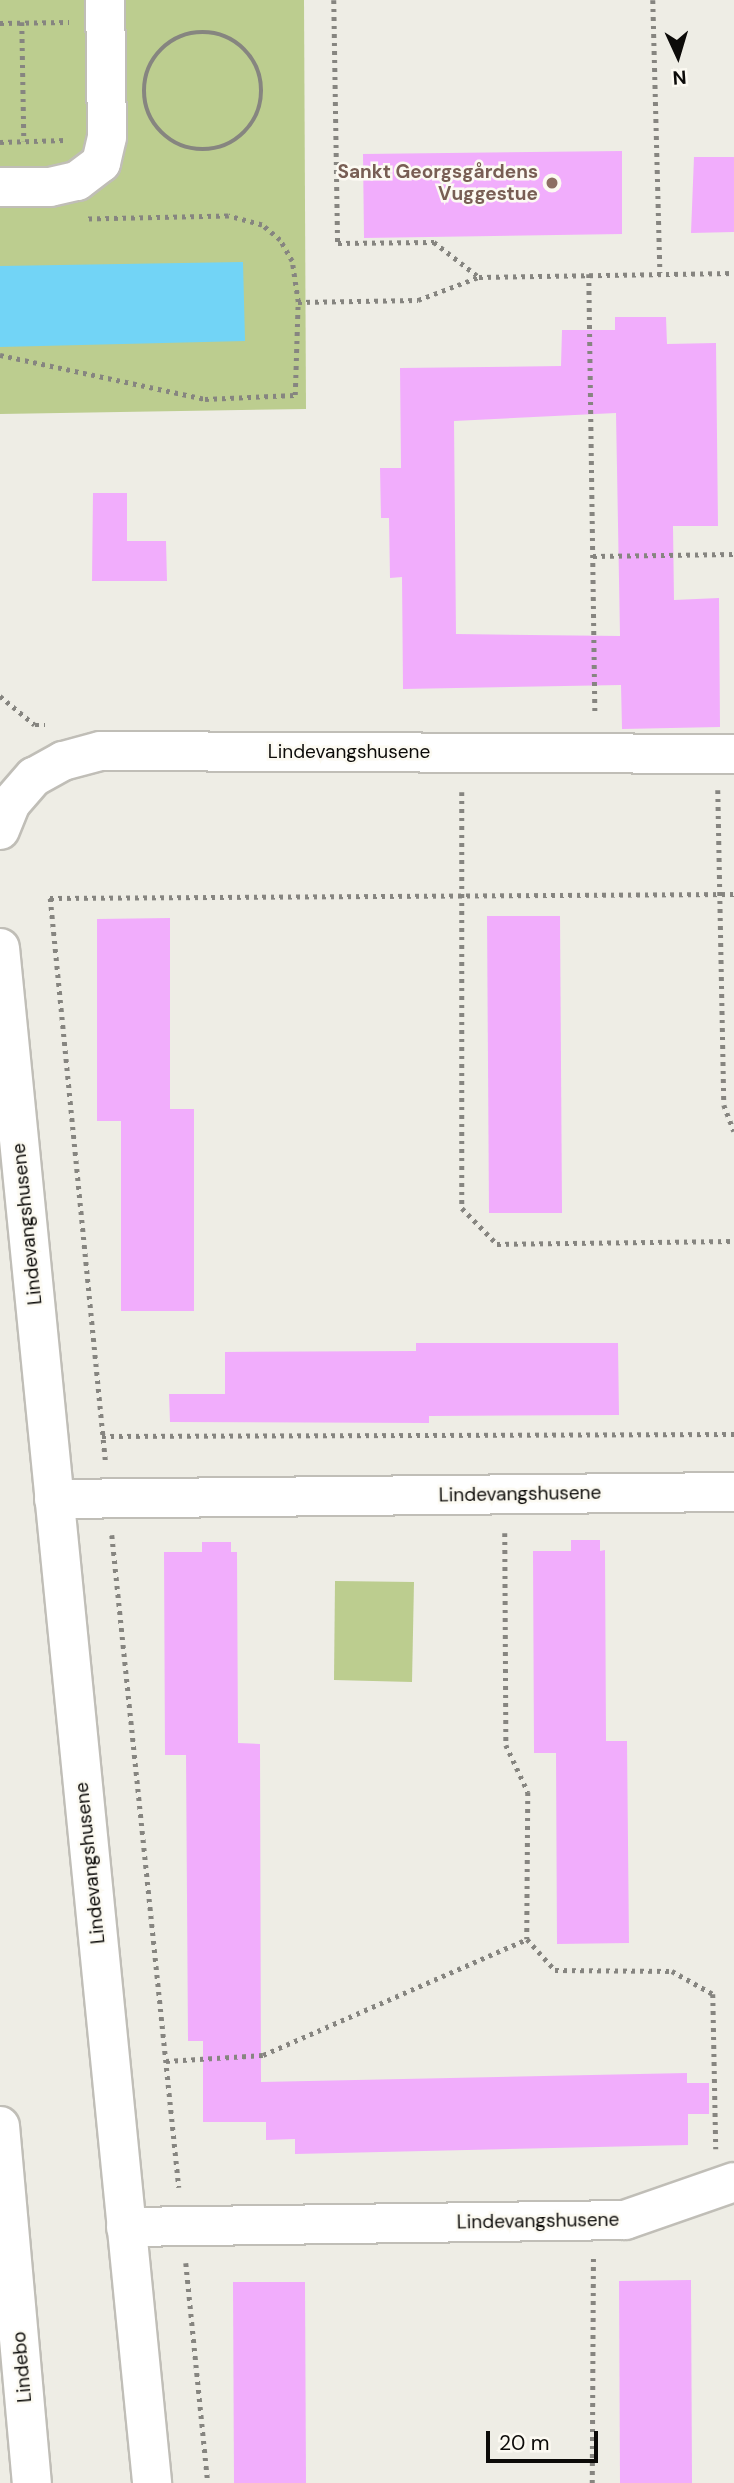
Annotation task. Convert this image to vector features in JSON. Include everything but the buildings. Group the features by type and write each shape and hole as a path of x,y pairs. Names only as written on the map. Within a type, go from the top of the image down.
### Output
{"street":[{"path":"0,187 50,187 77,181 101,163 107,137 84,18"},
{"name":"Lindevangshusene","path":"4,806 34,776 63,761 101,751 726,754"},
{"name":"Lindevangshusene","path":"0,948 13,1219 54,1499 152,2483"},
{"name":"Lindevangshusene","path":"54,1499 734,1492"},
{"name":"Lindebo","path":"0,2126 32,2483"},
{"name":"Lindevangshusene","path":"126,2227 625,2220 726,2185"}],"path":[{"path":"334,0 338,243 434,242 479,277"},
{"path":"653,0 660,273"},
{"path":"0,23 84,18"},
{"path":"22,22 24,141"},
{"path":"208,32 228,37 251,57 263,86 261,105 254,124 239,139 221,149 196,151 159,133 148,116 143,88 159,50 175,38 208,32"},
{"path":"0,142 68,140 73,133"},
{"path":"0,355 205,399 295,395 298,302 292,261 280,240 262,225 228,216 80,219"},
{"path":"298,302 418,300 479,277 734,272"},
{"path":"589,274 596,753"},
{"path":"593,556 734,554"},
{"path":"461,752 462,1208 497,1244 734,1241"},
{"path":"726,754 720,894 724,1104 734,1130"},
{"path":"208,2483 50,898 734,894"},
{"path":"103,1436 734,1434"},
{"path":"505,1495 506,1745 528,1792 527,1939 555,1970 672,1971 713,1994 726,2185"},
{"path":"166,2061 263,2055 527,1939"},
{"path":"592,2483 593,2220"}],"green space":[{"path":"0,0 304,0 306,409 0,414"},
{"path":"335,1581 414,1582 412,1682 334,1680"}],"water":[{"path":"243,262 245,341 0,347 0,266"}],"place":[{"name":"Sankt Georgsgårdens Vuggestue","path":"552,183"}]}
